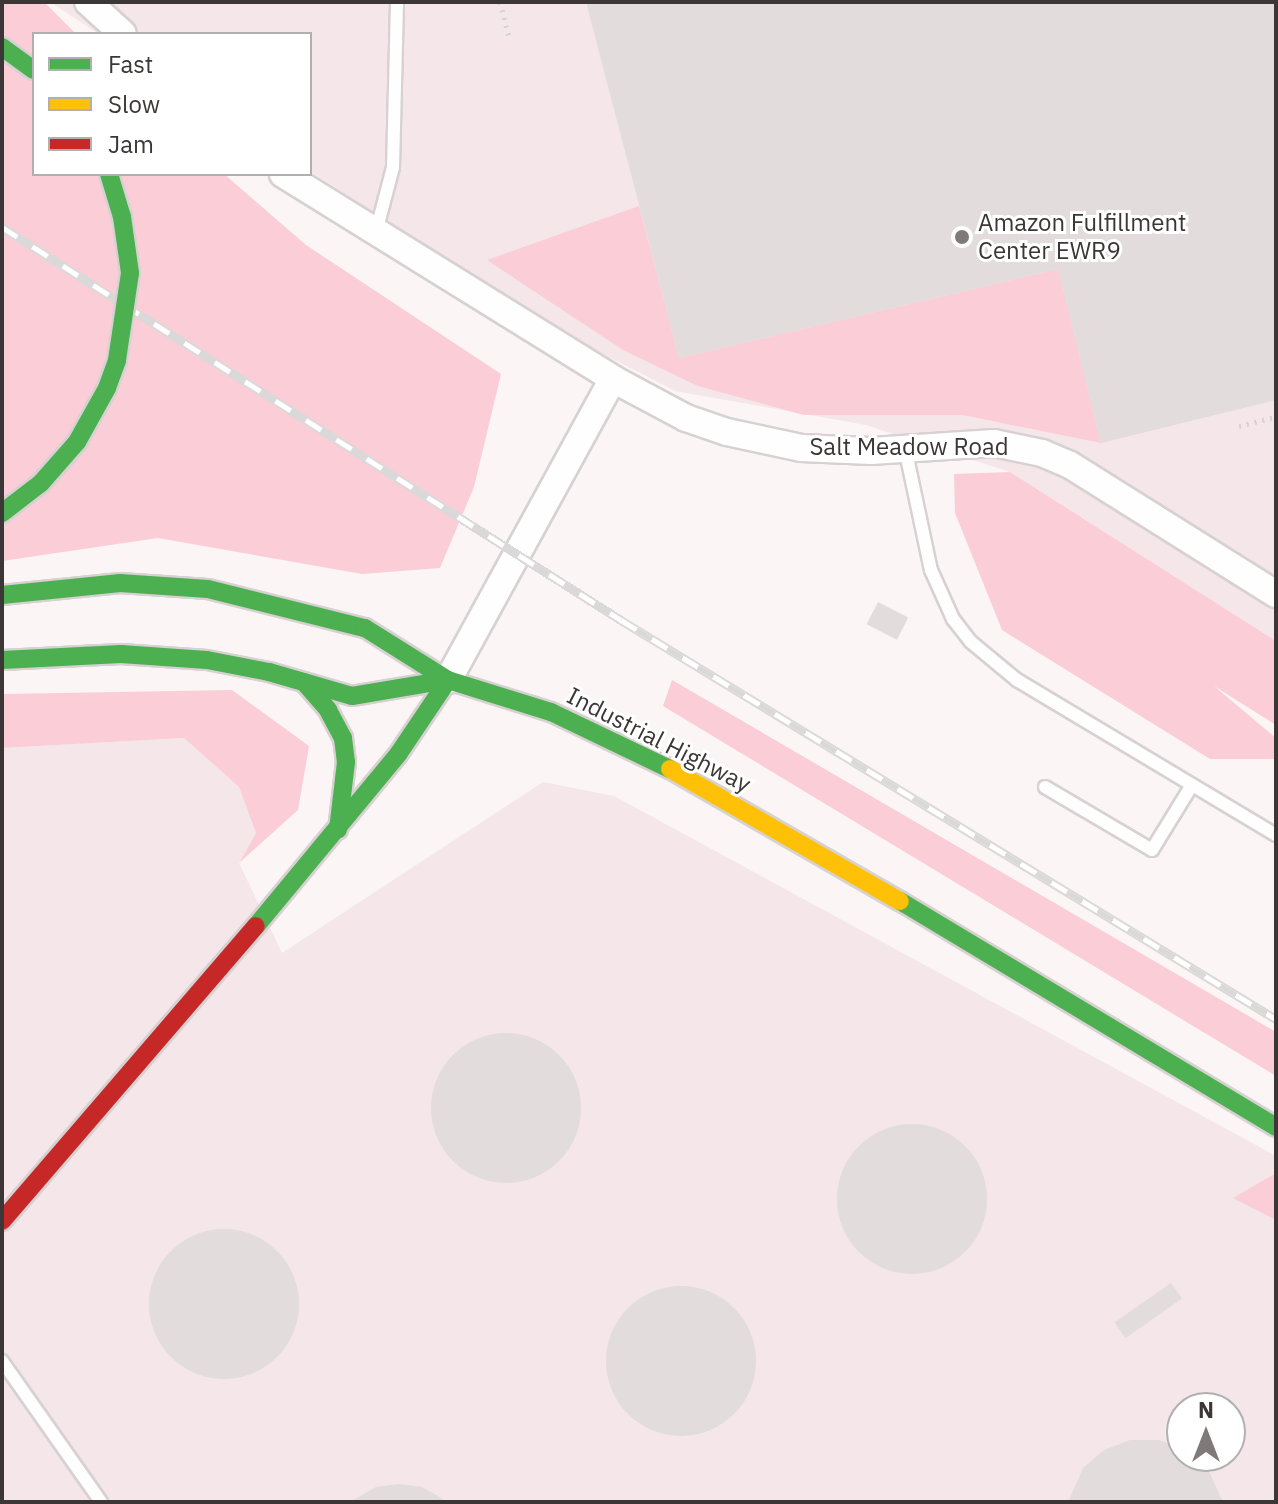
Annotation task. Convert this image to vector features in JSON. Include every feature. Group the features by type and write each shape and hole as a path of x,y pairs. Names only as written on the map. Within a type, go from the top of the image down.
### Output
{"main road":[{"path":"2,47 32,69"},
{"path":"2,513 41,483 77,442 107,388 117,360 127,316 130,273 122,217 110,176"},
{"path":"2,595 120,583 208,589 365,628 448,680"},
{"path":"2,660 121,654 165,656 239,665 352,696 448,680"},
{"path":"2,1221 338,830 399,753 448,680"},
{"name":"Industrial Highway","path":"448,680 576,722 675,771 826,857 1276,1127"},
{"path":"304,682 328,710 343,738 346,762 338,830"}],"street":[{"path":"88,2 121,32"},
{"name":"Salt Meadow Road","path":"286,176 613,379 686,418 763,442 838,450 994,443 1042,453 1089,477 1276,594"},
{"path":"448,680 613,379"}],"lane":[{"path":"376,232 393,167 397,2"},
{"path":"905,448 931,570 953,619 971,642 1017,680 1276,835"},
{"path":"1045,787 1152,850 1192,785"},
{"path":"2,1361 101,1502"}],"path":[{"path":"500,2 510,41"},
{"path":"1239,426 1276,417"}],"shaded area":[{"path":"2,2 44,2 74,32 32,32 32,176 226,176 306,245 501,374 474,487 440,568 362,574 158,538 2,561"},
{"path":"50,2 1276,2 1276,641 1010,472 866,425 675,391 549,326 312,172 312,32 96,32"},
{"path":"639,206 679,358 1058,269 1101,443 963,415 804,415 698,386 623,350 487,260"},
{"path":"1010,472 1276,641 1276,725 1214,686 1276,738 1276,759 1210,759 1002,630 955,513 954,474"},
{"path":"672,680 1276,1032 1276,1076 663,706"},
{"path":"232,690 309,746 298,810 239,863 256,833 239,787 184,738 2,748 2,694"},
{"path":"184,738 239,787 256,833 239,863 282,953 543,782 614,796 1276,1156 1276,1173 1234,1198 1276,1220 1276,1502 2,1502 2,748"},
{"path":"1276,1173 1276,1220 1233,1198"}],"building":[{"name":"Amazon Fulfillment Center EWR9","path":"586,2 1276,2 1276,400 1101,443 1058,269 679,358"},
{"path":"878,602 908,617 897,640 867,624"},
{"path":"506,1033 535,1039 559,1055 575,1079 581,1108 575,1137 559,1161 535,1177 506,1183 477,1177 453,1161 437,1137 431,1108 437,1079 453,1055 477,1039"},
{"path":"912,1124 941,1130 965,1146 981,1170 987,1199 981,1228 965,1252 941,1268 912,1274 883,1268 859,1252 843,1228 837,1199 843,1170 859,1146 883,1130"},
{"path":"224,1229 253,1235 277,1251 293,1275 299,1304 293,1333 277,1357 253,1373 224,1379 195,1373 171,1357 155,1333 149,1304 155,1275 171,1251 195,1235"},
{"path":"1171,1283 1182,1299 1125,1338 1114,1323"},
{"path":"681,1286 710,1292 734,1308 750,1332 756,1361 750,1390 734,1414 710,1430 681,1436 652,1430 628,1414 612,1390 606,1361 612,1332 628,1308 652,1292"},
{"path":"1130,1440 1166,1442 1166,1472 1209,1472 1223,1502 1068,1502 1083,1468 1104,1450"},
{"path":"399,1484 422,1487 448,1502 350,1502 376,1487"}],"railway":[{"path":"2,227 621,620 1276,1019"}],"traffic: fast":[{"path":"2,47 32,69"},
{"path":"2,513 41,483 77,442 107,388 117,360 130,273 122,217 110,176"},
{"path":"2,595 120,583 208,589 365,628 448,680"},
{"path":"2,660 121,654 207,660 269,672 352,696 448,680"},
{"path":"256,926 399,753 448,680 551,712 670,769"},
{"path":"304,682 328,710 343,738 346,762 338,830"},
{"path":"900,901 1276,1127"}],"traffic: slow":[{"path":"670,769 900,901"}],"traffic: jam":[{"path":"2,1221 256,926"}],"place":[{"name":"Amazon Fulfillment Center EWR9","path":"962,237"}]}
